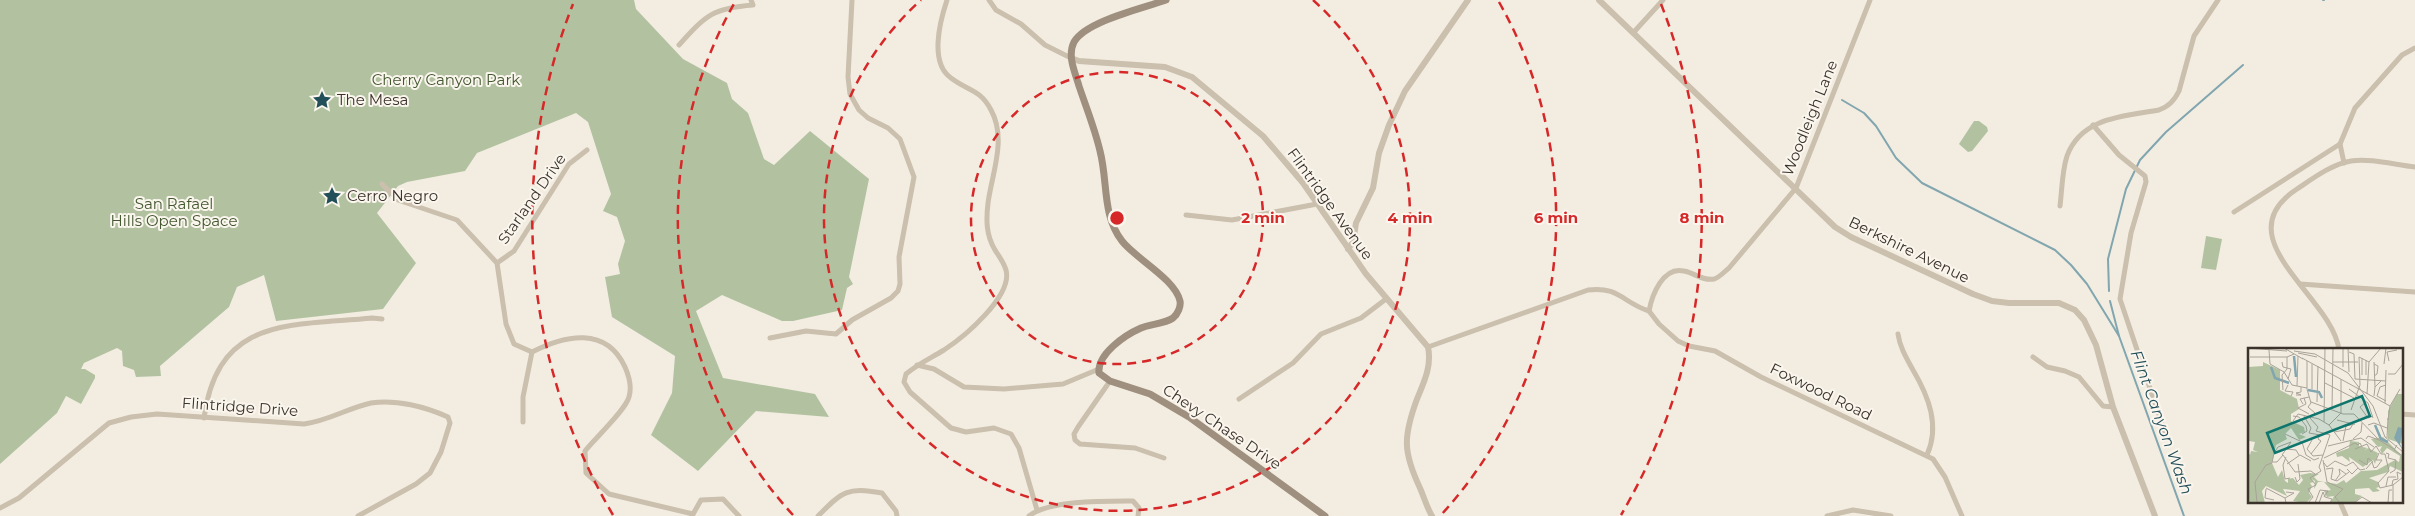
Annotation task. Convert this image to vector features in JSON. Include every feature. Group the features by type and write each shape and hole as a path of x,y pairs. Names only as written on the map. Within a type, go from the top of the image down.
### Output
{"main road":[{"path":"1099,369 1105,355 1129,335 1141,328 1172,318 1179,309 1180,302 1171,286 1123,242 1115,231 1109,217 1100,150 1071,58 1074,42 1093,26 1166,0"},
{"name":"Chevy Chase Drive","path":"1099,369 1103,378 1150,394 1189,417 1325,516"}],"street":[{"path":"770,338 806,331 836,334 864,311 892,298 898,291 900,284 899,258 914,177 900,139 888,128 868,118 860,110 850,94 848,77 852,0"},
{"path":"947,0 938,46 941,66 952,80 980,94 993,113 998,129 998,143 988,200 987,228 990,240 1006,269 1007,277 1002,295 992,306 956,340 906,374 904,382 910,392 951,428 966,432 994,428 1011,434 1019,448 1037,510"},
{"name":"Flintridge Avenue","path":"989,0 996,10 1021,24 1045,45 1071,58 1079,61 1165,67 1192,77 1263,136 1303,183 1386,299 1428,347"},
{"path":"1348,248 1353,242 1356,223 1373,188 1379,153 1389,125 1405,91 1468,0"},
{"name":"Berkshire Avenue","path":"1599,0 1796,188 1819,213 1848,235 1973,294 1992,301 2059,303 2075,310 2089,328 2096,345 2113,407 2155,516"},
{"path":"1633,33 1663,0"},
{"name":"Woodleigh Lane","path":"1649,311 1656,289 1664,278 1673,272 1683,270 1705,279 1716,279 1729,268 1796,188 1870,0"},
{"path":"2060,206 2067,156 2079,136 2093,125 2107,120 2167,107 2180,91 2194,36 2218,0"},
{"path":"679,44 698,24 718,10 752,2"},
{"path":"2344,163 2340,144 2355,108 2402,55 2415,48"},
{"path":"2093,125 2119,155 2144,173 2146,182 2131,233 2120,299 2165,433"},
{"path":"2234,212 2340,144"},
{"name":"Starland Drive","path":"498,263 514,251 569,164 586,150"},
{"path":"2338,348 2333,328 2284,265 2272,244 2273,217 2284,199 2295,190 2344,163 2370,161 2415,167"},
{"path":"382,184 398,200 457,220 498,263 506,324 514,344 532,352"},
{"path":"1186,215 1232,220 1317,204"},
{"path":"2300,284 2415,292"},
{"path":"1432,516 1412,474 1406,451 1413,411 1428,369 1430,358 1428,347 1588,290 1604,288 1613,290 1635,306 1649,311"},
{"path":"1239,399 1293,363 1320,334 1361,318 1386,299"},
{"name":"Foxwood Road","path":"1649,311 1659,324 1684,344 1715,351 1732,362 1904,447 1927,455 1933,459 1942,471 1962,516"},
{"path":"204,418 209,389 218,371 230,354 250,338 278,328 372,318 382,319"},
{"path":"1898,334 1902,351 1918,378 1933,416 1932,443 1927,455"},
{"path":"532,352 554,341 580,337 600,341 619,354 630,378 629,397 620,413 601,430 585,451 586,473 609,494 693,515 701,500 723,499 739,516"},
{"path":"524,422 523,397 532,352"},
{"path":"2033,357 2047,367 2065,371 2079,377 2103,406 2113,407"},
{"path":"917,365 934,369 964,387 1004,389 1063,384 1099,369"},
{"path":"1110,381 1078,427 1074,434 1075,440 1080,444 1135,448 1164,458"},
{"name":"Flintridge Drive","path":"0,508 19,498 109,423 131,417 157,414 304,424 316,422 374,403 396,403 421,408 448,417 450,423 441,452 430,472 416,484 358,516"},
{"path":"2402,414 2415,415"},
{"path":"818,516 840,494 861,490 882,493 896,511 897,516"},
{"path":"1029,516 1037,510 1088,501 1132,501 1139,508 1138,516"},
{"path":"2341,504 2346,516"},
{"path":"1827,516 1853,510 1891,516"}],"green space":[{"path":"0,0 634,0 636,9 683,59 727,83 732,99 748,113 764,159 774,165 810,131 869,179 849,277 853,284 847,288 842,310 793,321 782,321 722,295 696,311 723,378 815,394 829,417 756,411 698,471 651,435 672,393 675,356 612,317 605,277 620,274 618,264 625,241 617,217 603,211 611,194 588,122 576,113 477,153 465,171 407,182 398,186 377,213 416,263 383,309 276,321 264,275 237,287 229,307 160,366 161,376 136,377 134,370 123,366 122,351 117,348 84,363 81,369 85,369 95,375 95,378 81,404 66,396 57,413 0,464"},
{"path":"1974,121 1979,121 1987,127 1988,131 1972,151 1968,152 1959,144"},
{"path":"2206,236 2222,239 2216,270 2201,268"}],"waterway":[{"path":"2109,291 2108,259 2126,189 2140,160 2166,132 2243,65"},
{"path":"1842,100 1864,113 1876,126 1896,158 1922,183 2055,250 2087,284 2119,336"},
{"name":"Flint Canyon Wash","path":"2110,301 2119,336 2184,516"}],"place":[{"name":"The Mesa","path":"322,100"},
{"name":"Cerro Negro","path":"332,196"}],"park label":[{"name":"Cherry Canyon Park","path":"446,80"},
{"name":"San Rafael Hills Open Space","path":"174,212"}]}
